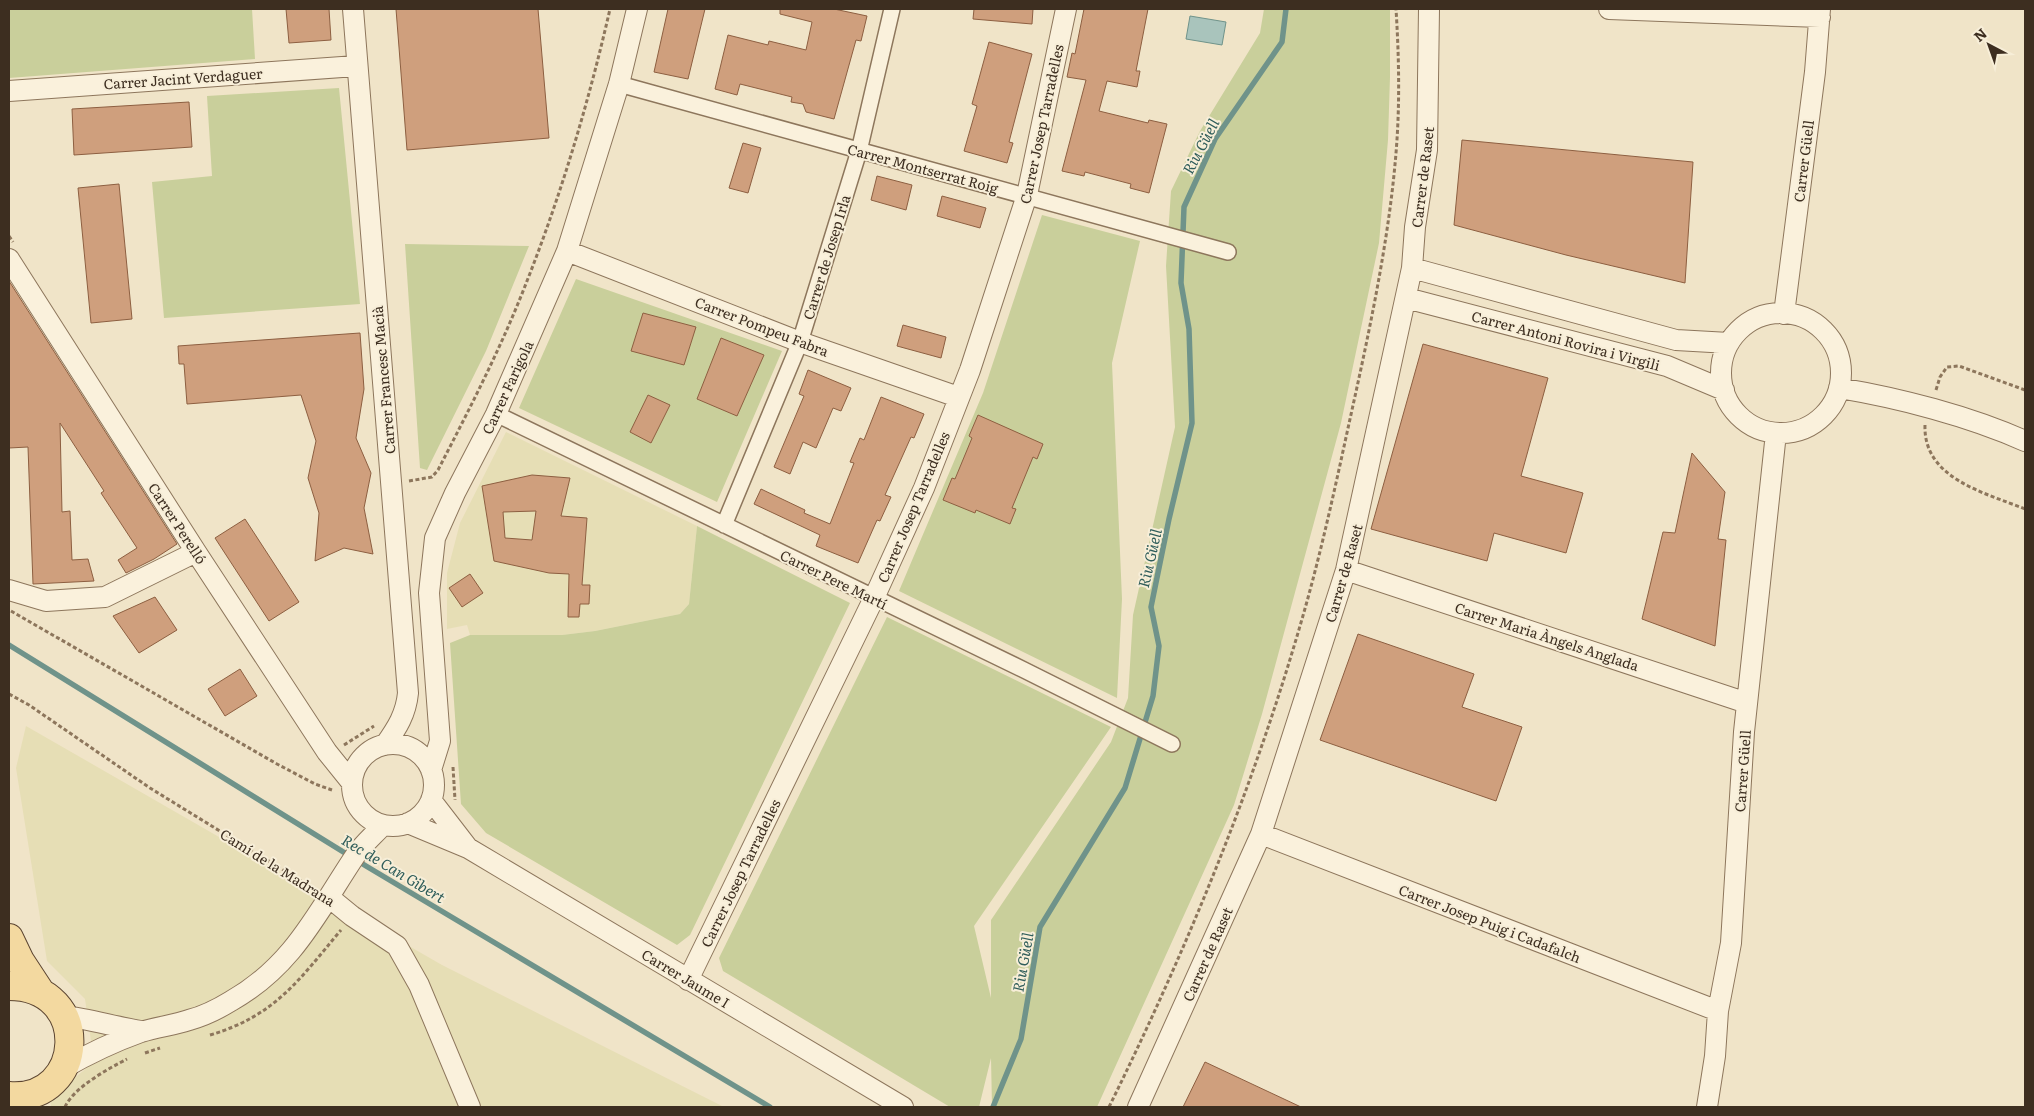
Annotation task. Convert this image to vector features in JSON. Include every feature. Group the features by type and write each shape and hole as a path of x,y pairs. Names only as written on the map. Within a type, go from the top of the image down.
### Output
{"main road":[{"path":"9,934 9,938 20,961 41,993"},
{"path":"9,986 31,988 51,999 64,1016 70,1038 67,1059 62,1069 47,1086 33,1099 27,1095 9,1096"}],"street":[{"name":"Carrer Francesc Macià","path":"353,9 356,66 408,693 407,706 403,716 385,745"},
{"name":"Carrer Farigola","path":"431,770 440,741 429,593 435,538 455,493 496,414 567,252 619,84 636,9"},
{"name":"Carrer de Josep Irla","path":"724,525 800,342 859,151 892,9"},
{"name":"Carrer Josep Tarradelles","path":"688,980 874,598 924,488 970,370 1027,195 1066,9"},
{"name":"Carrer de Raset","path":"1138,1107 1261,834 1346,570 1412,268 1427,150 1429,9"},
{"path":"1609,9 1820,13"},
{"name":"Carrer Güell","path":"1784,314 1820,13"},
{"name":"Carrer Jacint Verdaguer","path":"9,91 356,66"},
{"name":"Carrer Montserrat Roig","path":"619,84 1228,252"},
{"name":"Carrer Pompeu Fabra","path":"567,252 800,342 958,397"},
{"name":"Carrer Perelló","path":"9,259 196,552 327,752 352,783"},
{"name":"Carrer Antoni Rovira i Virgili","path":"1412,268 1676,340 1729,343"},
{"name":"Carrer Antoni Rovira i Virgili","path":"1406,298 1667,366 1724,390"},
{"path":"1784,314 1806,319 1824,332 1831,341 1839,361 1839,388 1831,406 1813,424 1795,431 1776,433 1761,430 1747,423 1736,413 1727,400 1721,370 1729,343 1747,324 1765,316 1784,314"},
{"path":"1839,388 1866,392 1930,409 1981,424 2025,441"},
{"name":"Carrer Pere Martí","path":"496,414 1172,744"},
{"name":"Carrer Güell","path":"1707,1107 1715,1056 1718,1011 1731,943 1747,703 1776,433"},
{"path":"9,590 46,601 105,597 196,552"},
{"name":"Carrer Maria Àngels Anglada","path":"1346,570 1747,703"},
{"path":"401,745 416,751 428,763 431,770 434,785 431,800 422,814 408,823 398,826 374,820 357,804 352,783 356,768 364,755 377,747 401,745"},
{"name":"Carrer Jaume I","path":"431,800 468,848"},
{"path":"62,1069 100,1048 143,1031 190,1020 211,1012 251,988 286,958 301,940 333,892 374,820"},
{"name":"Carrer Jaume I","path":"408,823 468,848 903,1107"},
{"name":"Carrer Josep Puig i Cadafalch","path":"1261,834 1718,1011"},
{"name":"Camí de la Madrana","path":"333,892 352,916 397,946 420,985 470,1107"},
{"path":"64,1016 143,1031"}],"path":[{"path":"404,482 432,478 438,470 480,387 527,282 556,202 580,125 597,66 610,9"},
{"path":"1109,1107 1144,1035 1180,953 1242,798 1279,692 1318,557 1368,339 1388,221 1397,145 1399,55 1396,9"},
{"path":"2025,390 1959,366 1947,367 1940,377 1926,421 1925,434 1933,458 1941,468 1961,482 2025,509"},
{"path":"9,610 278,764 315,784 332,790"},
{"name":"Camí de la Madrana","path":"9,694 28,704 150,788 333,892"},
{"path":"327,752 336,746 344,745 376,724"}],"shaded area":[{"path":"506,432 697,526 689,604 680,614 595,631 562,635 470,635 467,625 447,629 447,573 460,523"},
{"path":"26,726 442,965 724,1107 51,1107 50,1098 94,1062 85,999 47,961 16,768"}],"green space":[{"path":"9,9 252,9 255,59 9,78"},
{"path":"1264,9 1390,9 1390,77 1388,140 1379,243 1341,423 1262,714 1234,805 1097,1107 992,1107 991,1058 979,1107 950,1107 723,971 719,958 887,617 1111,727 974,926 991,998 991,920 1111,742 1128,698 1133,615 1175,427 1166,266 1171,191 1200,131 1260,33"},
{"path":"339,88 360,304 164,318 152,182 212,176 207,96"},
{"path":"1042,215 1140,241 1112,363 1122,599 1117,698 899,591 983,393"},
{"path":"405,244 529,246 486,351 427,470 420,468"},
{"path":"576,279 782,351 717,502 519,408"},
{"path":"697,526 850,603 690,935 677,945 486,833 461,804 450,643 470,635 562,635 595,631 680,614 689,604"}],"water":[{"path":"1190,16 1226,22 1222,45 1186,39"}],"building":[{"path":"286,9 329,9 331,40 289,43"},
{"path":"396,9 538,9 549,138 407,150"},
{"path":"668,9 705,9 688,79 654,72"},
{"path":"780,9 834,9 867,16 861,41 856,40 834,119 806,112 803,104 791,102 792,97 740,84 737,95 715,89 728,35 768,45 769,41 806,50 812,22 780,14"},
{"path":"974,9 1033,9 1032,24 973,19"},
{"path":"1084,9 1148,9 1136,71 1140,71 1137,87 1107,81 1099,111 1148,123 1149,120 1167,124 1149,193 1130,188 1131,184 1085,172 1084,176 1062,171 1086,80 1067,77 1072,53 1075,54"},
{"path":"989,42 1032,54 1009,142 1013,143 1007,163 964,151 977,106 972,104"},
{"path":"189,102 192,147 74,155 72,109"},
{"path":"1462,140 1693,162 1685,283 1566,255 1454,225"},
{"path":"743,143 761,148 748,193 729,188"},
{"path":"877,176 912,185 906,210 871,200"},
{"path":"119,184 132,319 91,323 78,188"},
{"path":"942,196 986,208 980,228 937,216"},
{"path":"9,281 177,544 154,559 126,573 118,560 137,548 101,493 104,491 60,423 62,512 70,511 72,560 88,559 94,581 33,584 28,447 9,448"},
{"path":"643,313 696,327 684,365 631,351"},
{"path":"903,325 946,337 941,358 897,346"},
{"path":"360,333 364,389 356,438 371,473 364,508 373,554 344,548 315,561 319,513 308,478 316,441 301,395 187,404 184,364 179,364 178,346"},
{"path":"721,338 764,355 737,416 697,399"},
{"path":"1423,344 1548,378 1521,476 1583,493 1566,553 1494,533 1487,561 1371,529"},
{"path":"808,370 851,388 841,411 833,408 816,448 803,442 790,474 774,467 804,396 799,394"},
{"path":"648,395 670,405 651,443 630,432"},
{"path":"881,397 924,414 914,438 911,437 885,495 891,497 880,521 877,520 858,563 816,546 820,535 754,504 761,489 805,510 804,513 830,524 854,463 850,462 860,438 864,440"},
{"path":"978,415 1043,444 1037,459 1033,457 1012,508 1016,509 1010,524 976,510 975,513 943,500 952,478 955,479 972,438 969,436"},
{"path":"1692,453 1725,492 1718,539 1726,540 1715,646 1642,619 1663,532 1675,533"},
{"path":"532,475 570,478 561,516 587,518 582,585 590,585 589,604 580,604 579,617 568,617 569,574 549,573 494,561 482,486","holes":["536,511 532,540 505,538 503,512"]},
{"path":"245,519 299,602 269,621 215,538"},
{"path":"470,574 483,593 462,607 449,588"},
{"path":"155,597 177,630 139,653 113,616"},
{"path":"1358,634 1474,674 1462,707 1522,727 1496,801 1320,740"},
{"path":"240,669 257,696 225,716 208,689"},
{"path":"1205,1062 1301,1107 1183,1107"}],"waterway":[{"name":"Riu Güell","path":"993,1107 1021,1039 1040,927 1125,788 1153,696 1159,646 1151,607 1169,519 1192,423 1189,329 1181,283 1184,207 1215,139 1282,42 1286,9"},
{"name":"Rec de Can Gibert","path":"9,645 366,866 770,1107"}]}
